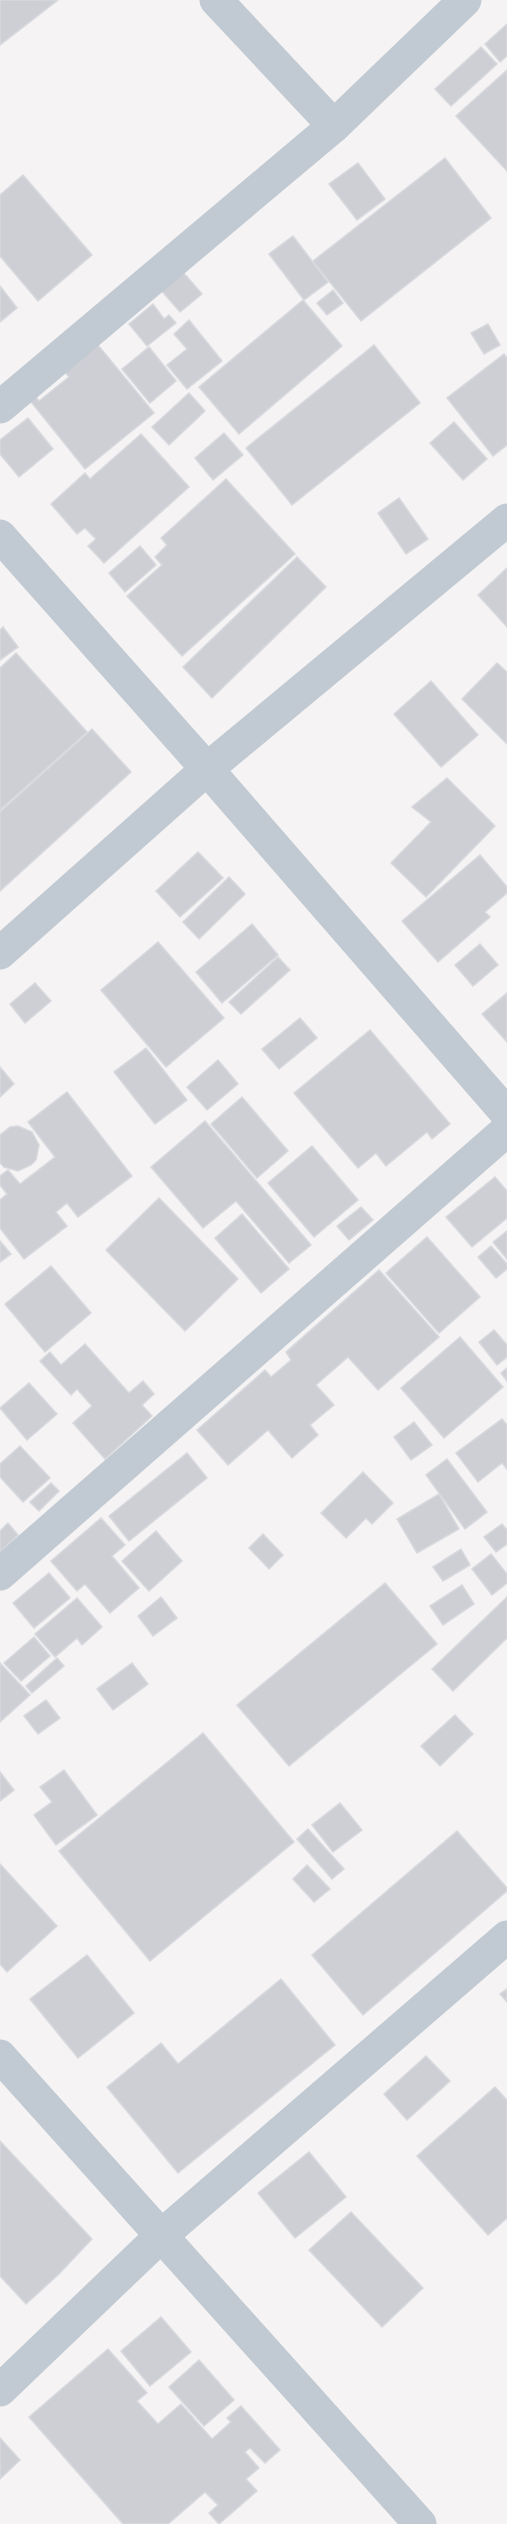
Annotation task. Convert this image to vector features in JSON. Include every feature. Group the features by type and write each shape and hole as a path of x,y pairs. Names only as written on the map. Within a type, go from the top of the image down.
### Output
{"street":[{"path":"216,0 334,126"},
{"path":"0,408 334,126 465,0"},
{"path":"0,953 207,769 507,520"},
{"path":"0,536 207,769 507,1114"},
{"path":"0,1574 507,1130"},
{"path":"0,2390 161,2236 507,1937"},
{"path":"0,2056 420,2524"}],"building":[{"path":"0,0 58,0 0,45"},
{"path":"507,24 507,56 500,62 485,44"},
{"path":"481,47 497,64 451,106 435,89"},
{"path":"507,70 507,171 456,116"},
{"path":"445,158 491,218 361,321 313,261"},
{"path":"358,163 385,199 357,220 329,184"},
{"path":"23,175 92,255 38,301 0,256 0,195"},
{"path":"293,236 328,282 304,300 269,254"},
{"path":"182,271 202,294 180,312 160,289"},
{"path":"0,286 17,308 0,322"},
{"path":"333,290 343,303 327,315 317,303"},
{"path":"303,300 342,346 239,434 199,387"},
{"path":"153,304 164,319 169,315 176,323 147,346 129,324"},
{"path":"189,320 222,361 187,389 167,365 187,349 174,334"},
{"path":"488,324 500,345 484,354 471,333"},
{"path":"93,339 154,413 85,469 24,393 30,389 39,401 69,377 59,365"},
{"path":"374,345 420,403 292,505 246,448"},
{"path":"149,347 176,381 150,403 122,369"},
{"path":"504,354 507,358 507,445 493,456 447,398"},
{"path":"189,393 205,411 169,445 152,427"},
{"path":"28,418 53,449 19,477 0,454 0,440"},
{"path":"454,422 487,459 463,480 430,443"},
{"path":"224,433 243,455 213,480 195,458"},
{"path":"141,434 189,487 104,563 88,546 96,539 85,528 77,534 51,504 85,473 90,479"},
{"path":"226,479 295,554 182,656 127,596 162,565 155,557 167,545 161,538"},
{"path":"399,498 428,539 406,554 378,513"},
{"path":"140,546 156,565 125,592 109,573"},
{"path":"297,557 326,587 212,698 183,667"},
{"path":"507,568 507,627 478,595"},
{"path":"3,627 18,647 0,660 0,630"},
{"path":"16,653 87,732 0,810 0,668"},
{"path":"497,663 507,672 507,744 462,699"},
{"path":"431,681 478,735 441,767 394,714"},
{"path":"92,729 131,772 0,891 0,812"},
{"path":"447,778 495,826 426,897 391,863 431,822 412,807"},
{"path":"198,852 223,878 180,917 156,891"},
{"path":"480,855 507,887 507,893 485,912 490,917 438,962 402,921"},
{"path":"229,877 245,894 199,939 183,922"},
{"path":"252,924 278,955 222,1003 196,972"},
{"path":"158,942 224,1018 166,1067 101,990"},
{"path":"480,944 498,965 473,986 455,965"},
{"path":"278,957 290,970 241,1014 229,1002"},
{"path":"35,983 51,1001 25,1023 10,1004"},
{"path":"507,993 507,1042 482,1014"},
{"path":"300,1018 317,1038 279,1069 262,1049"},
{"path":"370,1030 450,1124 432,1139 427,1132 386,1166 376,1153 358,1168 294,1093"},
{"path":"146,1048 187,1100 155,1124 114,1072"},
{"path":"218,1060 238,1084 207,1110 187,1087"},
{"path":"0,1067 14,1084 0,1097"},
{"path":"67,1092 132,1176 78,1217 67,1203 56,1212 67,1226 24,1259 0,1228 0,1200 7,1194 0,1185 0,1176 8,1170 20,1184 55,1157 28,1122"},
{"path":"242,1097 288,1151 257,1178 211,1124"},
{"path":"205,1121 311,1245 289,1263 236,1201 203,1228 151,1167"},
{"path":"18,1126 32,1132 39,1145 36,1160 18,1171 4,1167 0,1163 0,1135 10,1127"},
{"path":"312,1146 358,1200 314,1237 268,1183"},
{"path":"495,1177 507,1191 507,1218 472,1247 446,1217"},
{"path":"159,1198 238,1279 185,1331 106,1250"},
{"path":"361,1207 373,1220 349,1240 337,1226"},
{"path":"242,1214 289,1269 261,1293 215,1238"},
{"path":"507,1231 507,1259 493,1242"},
{"path":"427,1237 480,1297 439,1333 386,1273"},
{"path":"0,1241 11,1254 0,1262"},
{"path":"491,1246 507,1264 507,1269 496,1278 478,1257"},
{"path":"51,1266 91,1313 45,1352 5,1304"},
{"path":"379,1270 439,1337 378,1390 348,1357 316,1385 334,1405 310,1425 318,1435 292,1458 268,1430 228,1465 197,1430 265,1370 271,1377 291,1360 286,1352"},
{"path":"494,1330 507,1345 507,1357 497,1365 479,1342"},
{"path":"460,1337 503,1387 444,1438 401,1388"},
{"path":"85,1344 129,1393 143,1381 154,1394 142,1405 152,1416 105,1459 73,1423 92,1406 77,1389 71,1395 40,1361 50,1352 61,1365"},
{"path":"507,1368 507,1381 501,1373"},
{"path":"29,1383 57,1414 27,1440 0,1408"},
{"path":"502,1419 507,1425 507,1469 502,1463 478,1482 456,1453"},
{"path":"414,1422 432,1445 411,1460 394,1437"},
{"path":"20,1446 50,1478 23,1502 0,1477 0,1464"},
{"path":"187,1453 207,1478 129,1541 109,1516"},
{"path":"447,1459 487,1512 465,1529 426,1475"},
{"path":"363,1472 393,1503 372,1524 366,1518 346,1538 321,1513"},
{"path":"51,1483 59,1491 39,1511 30,1502"},
{"path":"439,1494 459,1529 417,1553 397,1519"},
{"path":"101,1518 125,1545 112,1556 139,1588 110,1613 85,1584 77,1591 51,1561"},
{"path":"8,1523 18,1535 0,1552 0,1531"},
{"path":"502,1524 507,1530 507,1544 496,1552 484,1537"},
{"path":"156,1531 182,1561 149,1591 122,1561"},
{"path":"263,1534 283,1555 269,1569 249,1548"},
{"path":"461,1549 470,1565 443,1581 433,1567"},
{"path":"491,1554 507,1574 507,1583 492,1595 472,1569"},
{"path":"49,1573 70,1598 34,1628 13,1603"},
{"path":"385,1583 437,1644 289,1766 237,1705"},
{"path":"462,1585 474,1604 443,1625 430,1606"},
{"path":"161,1597 177,1618 153,1636 138,1616"},
{"path":"507,1597 507,1638 453,1691 432,1669"},
{"path":"77,1598 102,1627 82,1645 77,1638 55,1657 35,1634"},
{"path":"34,1637 50,1656 21,1681 4,1663"},
{"path":"57,1658 64,1666 32,1693 26,1686"},
{"path":"0,1663 30,1695 0,1722"},
{"path":"132,1663 148,1684 113,1710 97,1689"},
{"path":"46,1700 60,1718 38,1734 24,1716"},
{"path":"455,1715 473,1734 440,1766 421,1746"},
{"path":"203,1733 294,1842 150,1961 59,1851"},
{"path":"64,1770 97,1815 56,1845 34,1815 52,1802 40,1787"},
{"path":"0,1772 14,1790 0,1801"},
{"path":"340,1803 362,1830 333,1852 312,1825"},
{"path":"308,1829 344,1869 332,1879 297,1839"},
{"path":"457,1831 507,1888 507,1891 363,2015 312,1955"},
{"path":"0,1864 57,1926 7,1972 0,1964"},
{"path":"307,1865 330,1889 314,1902 293,1879"},
{"path":"87,1955 134,2013 78,2058 30,1999"},
{"path":"281,1979 335,2045 178,2173 107,2087 161,2043 178,2064"},
{"path":"507,1989 507,2002 500,1994"},
{"path":"426,2056 450,2081 407,2120 384,2094"},
{"path":"495,2087 507,2100 507,2218 488,2235 417,2156"},
{"path":"0,2141 92,2239 26,2304 0,2276"},
{"path":"309,2152 346,2197 295,2238 258,2193"},
{"path":"351,2212 423,2288 382,2327 309,2250"},
{"path":"161,2317 191,2352 150,2386 121,2351"},
{"path":"108,2349 147,2393 137,2401 158,2424 181,2404 212,2439 231,2422 227,2418 241,2406 280,2450 265,2463 250,2448 245,2452 259,2468 246,2479 257,2491 219,2524 209,2513 218,2505 205,2492 168,2524 123,2524 29,2417"},
{"path":"199,2360 234,2400 204,2426 169,2387"},
{"path":"0,2438 20,2460 0,2479"}]}
